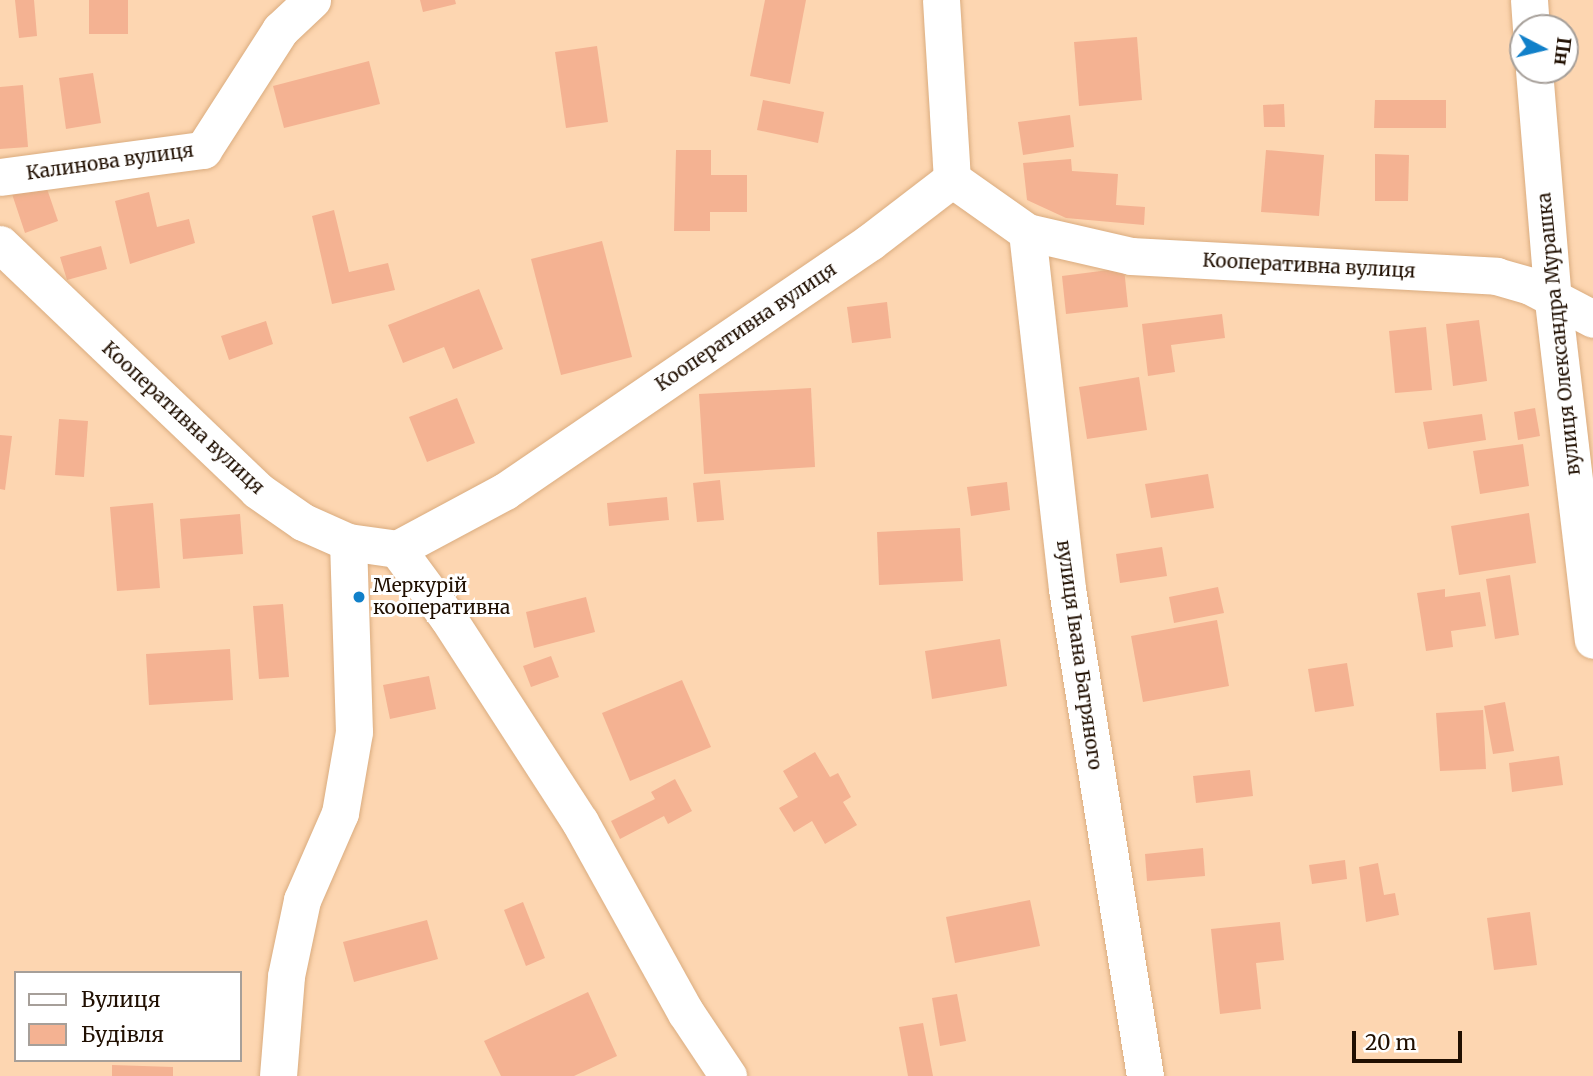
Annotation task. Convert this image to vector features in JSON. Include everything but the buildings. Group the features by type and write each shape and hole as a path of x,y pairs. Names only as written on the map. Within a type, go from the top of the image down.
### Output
{"street":[{"name":"Калинова вулиця","path":"0,177 203,150 279,30 312,0"},
{"path":"941,0 952,179"},
{"name":"вулиця Олександра Мурашка","path":"1535,84 1553,301 1593,640"},
{"name":"Кооперативна вулиця","path":"0,244 257,490 303,522 348,542 397,549 505,491 870,242 952,179 1027,232 1131,256 1496,276 1530,286 1553,301 1593,319"},
{"name":"вулиця Івана Багряного","path":"1027,232 1067,589 1145,1076"},
{"path":"278,1076 286,976 302,900 340,813 354,732 348,542"},
{"path":"397,549 448,618 580,822 685,1013 728,1076"}],"place":[{"name":"Меркурій кооперативна","path":"359,597"}]}
